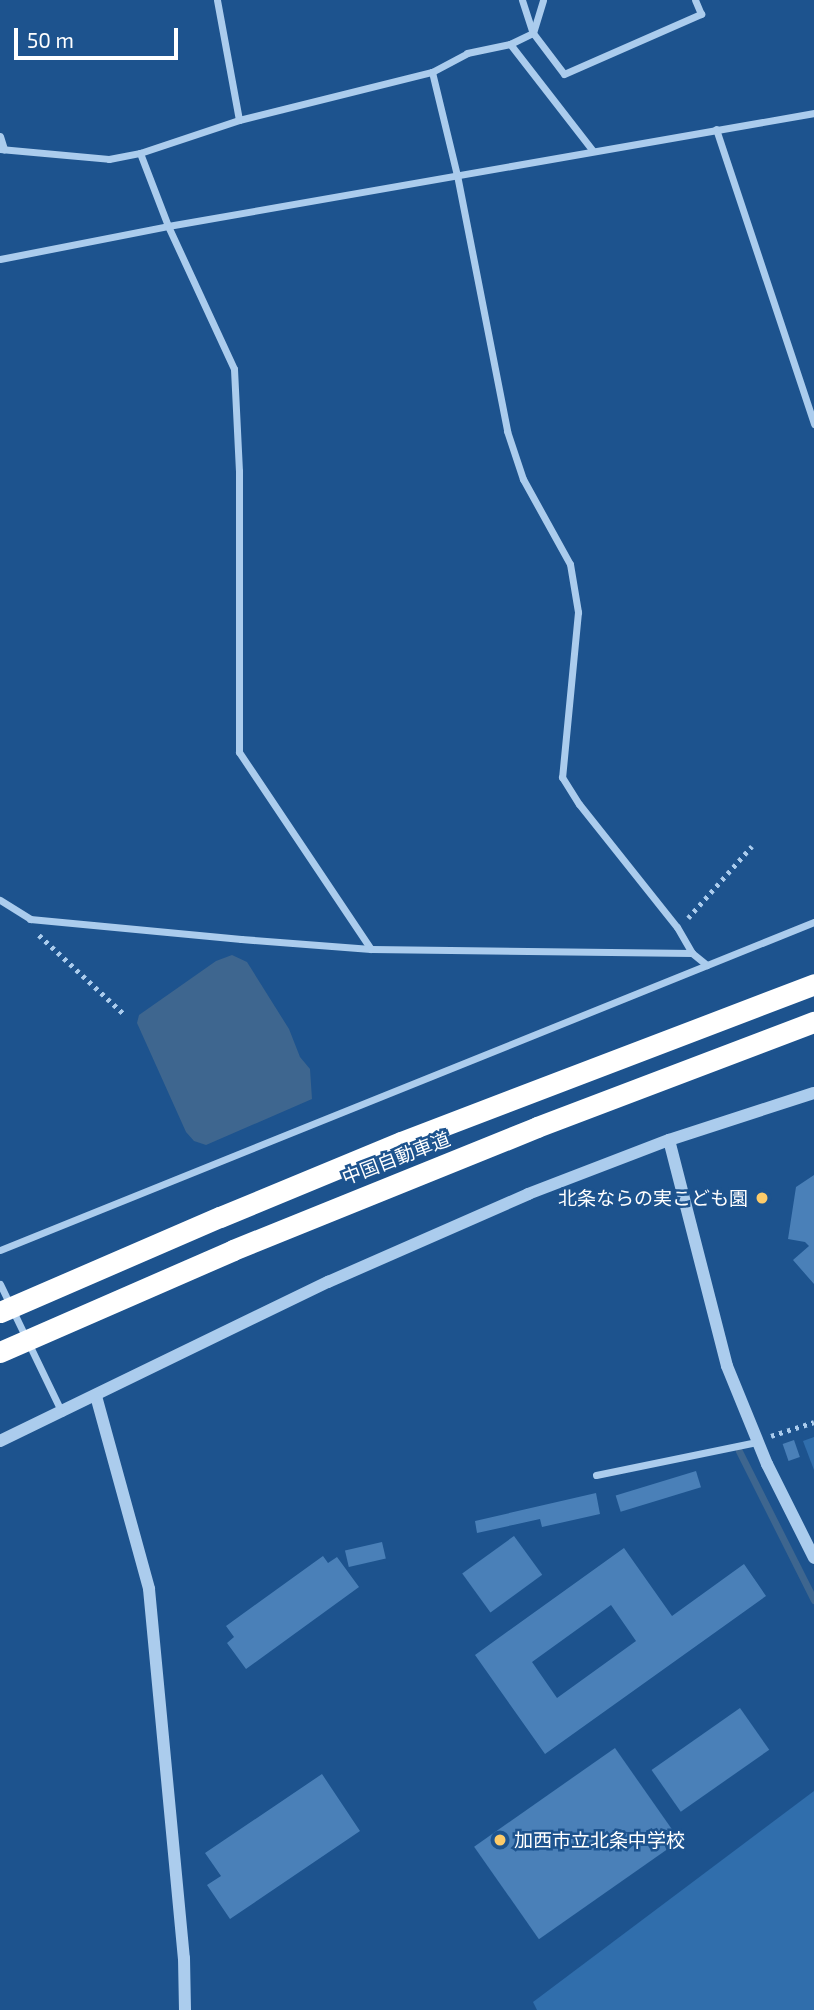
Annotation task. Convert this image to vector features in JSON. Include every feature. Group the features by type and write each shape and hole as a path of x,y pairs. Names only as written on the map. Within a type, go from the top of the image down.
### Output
{"highway":[{"name":"中国自動車道","path":"0,1312 401,1142 814,984"},
{"name":"中国自動車道","path":"0,1352 233,1250 415,1175 814,1022"}],"street":[{"path":"217,0 239,120"},
{"path":"522,0 533,33 564,74 701,14 695,0"},
{"path":"0,136 2,149 109,159 140,153 239,120 432,72 467,53 510,44 533,33 543,0"},
{"path":"510,44 593,151"},
{"path":"432,72 457,175 508,431 523,478 570,564 578,612 562,777 579,804 677,927 692,953 707,965"},
{"path":"0,259 168,226 814,113"},
{"path":"716,129 814,424"},
{"path":"140,153 168,226 234,369 239,471 239,752 371,949"},
{"path":"0,900 30,919 371,949 692,953"},
{"path":"0,1250 814,922"},
{"path":"0,1441 328,1282 528,1194 668,1140 814,1093"},
{"path":"668,1140 723,1354 757,1442 814,1558"},
{"path":"0,1284 62,1413"},
{"path":"96,1396 149,1589 184,1958 185,2010"},
{"path":"596,1475 757,1442"}],"path":[{"path":"677,927 700,907 752,846"},
{"path":"30,919 34,930 125,1015"},
{"path":"757,1442 814,1422"}],"shaded area":[{"path":"232,955 247,962 289,1029 300,1057 310,1069 312,1099 206,1145 194,1141 186,1132 137,1023 139,1015 216,961"},
{"path":"814,1437 814,1470 803,1441"},
{"path":"814,1791 814,2010 537,2010 533,2002"}],"building":[{"path":"814,1175 814,1284 793,1260 809,1246 805,1242 788,1239 796,1187"},
{"path":"794,1440 800,1457 789,1461 783,1444"},
{"path":"696,1471 701,1487 621,1512 616,1496"},
{"path":"596,1493 600,1514 542,1527 540,1519 477,1533 475,1521"},
{"path":"514,1536 542,1575 490,1612 462,1574"},
{"path":"382,1542 386,1559 349,1567 345,1551"},
{"path":"624,1548 672,1616 744,1564 766,1596 545,1754 475,1655","holes":["611,1605 636,1641 557,1698 532,1662"]},
{"path":"323,1556 328,1563 337,1557 359,1587 246,1669 227,1643 234,1637 226,1626"},
{"path":"740,1708 769,1750 681,1812 652,1770"},
{"path":"615,1748 680,1841 539,1939 474,1847"},
{"path":"322,1774 360,1831 230,1919 207,1885 221,1876 205,1853"}],"waterway":[{"path":"739,1451 814,1600"}],"place":[{"name":"北条ならの実こども園","path":"762,1198"},
{"name":"加西市立北条中学校","path":"500,1840"}]}
